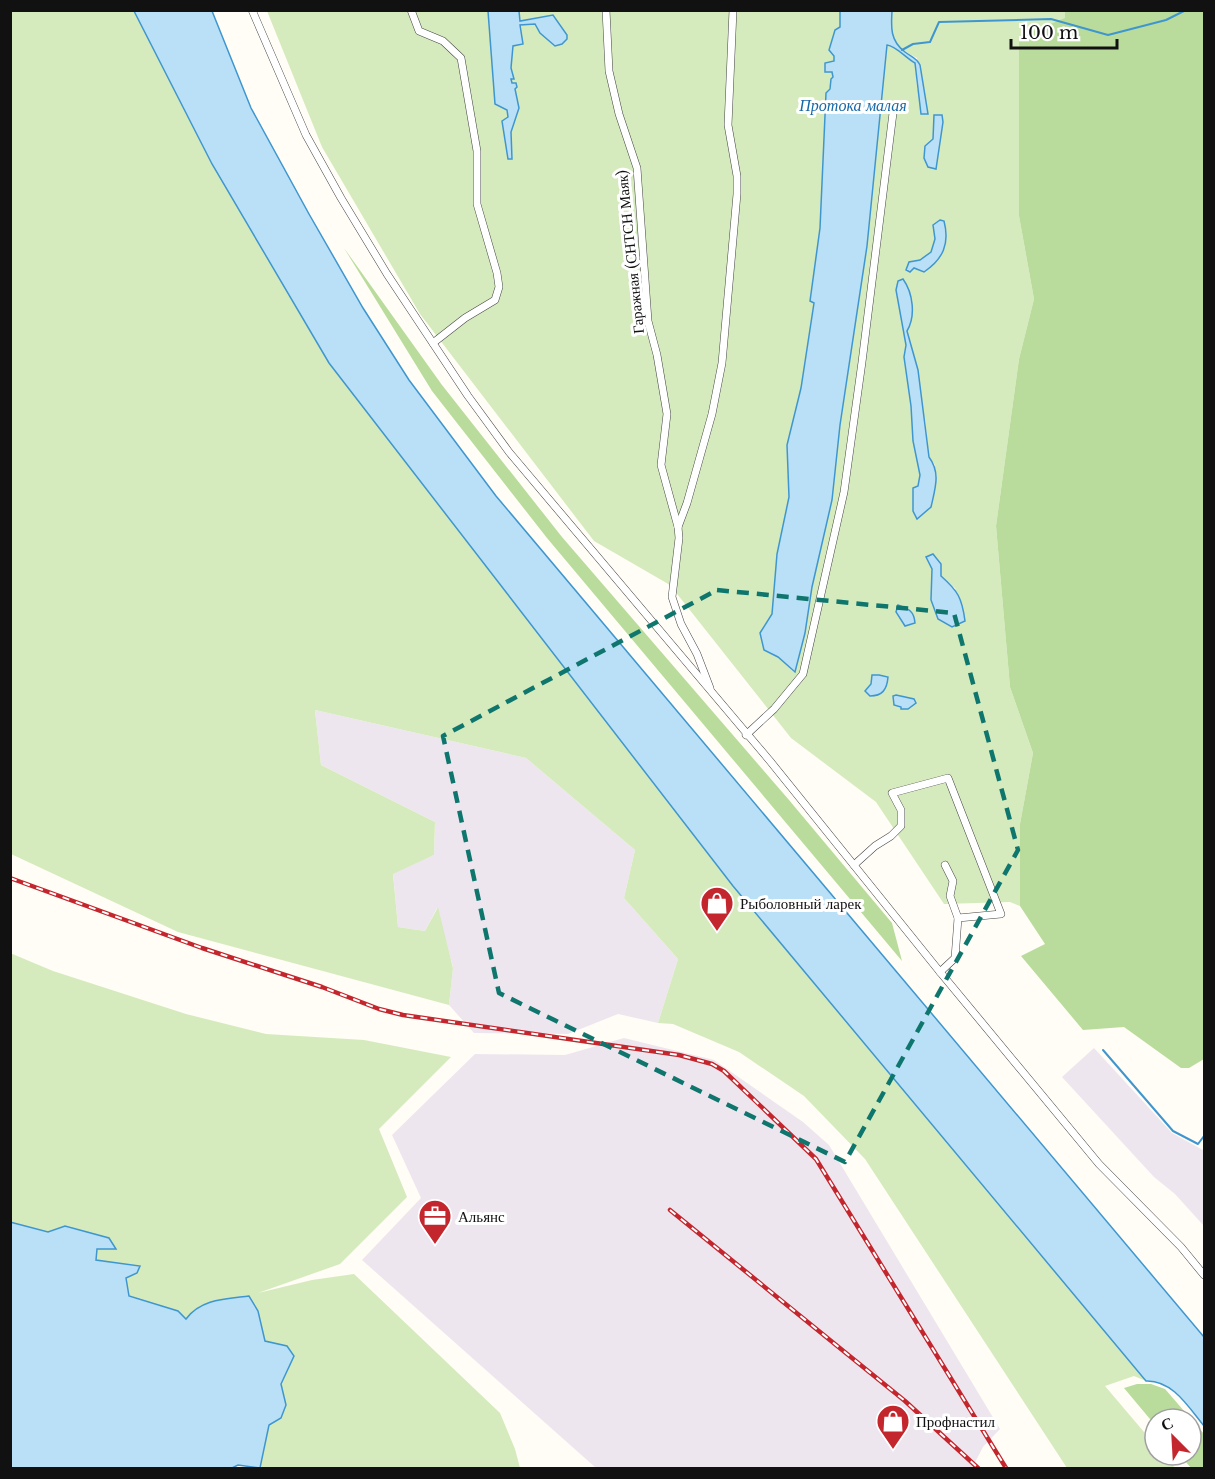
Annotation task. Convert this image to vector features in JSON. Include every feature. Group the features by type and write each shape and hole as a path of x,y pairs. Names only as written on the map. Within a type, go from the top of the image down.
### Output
{"street":[{"path":"252,10 306,135 387,274 509,452 770,761 1099,1164 1181,1247 1204,1275"},
{"path":"411,10 419,31 443,41 461,58 477,151 477,204 499,287 495,300 465,318 433,343"},
{"name":"Гаражная (СНТСН Маяк)","path":"606,10 609,71 619,114 637,168 648,321 657,355 667,414 661,465 678,527"},
{"path":"711,693 697,654 681,624 672,597 678,527 712,414 722,363 737,194 737,176 728,125 733,10"},
{"path":"746,735 774,709 802,674 843,492 862,362 894,105"},
{"path":"854,865 901,826 901,810 891,793 948,778 1001,914 958,918"},
{"path":"940,972 955,958 958,918 950,896 953,881 945,865"}],"highlighted area":[{"path":"717,590 954,613 1018,850 845,1162 499,993 443,736"}],"shaded area":[{"path":"315,710 526,758 635,850 624,898 678,959 658,1023 618,1014 568,1034 474,1033 449,1005 453,967 437,908 425,931 398,927 393,873 434,855 435,822 321,765"},
{"path":"624,1038 714,1060 803,1122 829,1145 1000,1429 983,1447 972,1468 596,1468 362,1260 421,1198 392,1135 475,1054 565,1055"},
{"path":"1094,1048 1172,1133 1204,1149 1204,1226 1175,1194 1154,1177 1062,1077"}],"green space":[{"path":"11,11 134,11 212,164 329,363 733,886 1146,1381 1134,1376 1105,1386 1143,1431 1143,1467 1175,1468 1067,1468 865,1159 804,1096 739,1052 673,1024 658,1023 678,959 624,898 635,850 526,758 315,710 321,765 435,822 434,855 393,874 398,927 425,931 438,907 453,968 449,1005 178,932 11,854"},
{"path":"267,11 840,11 840,27 835,30 829,50 834,56 834,70 831,85 826,93 820,228 810,301 814,303 801,388 787,445 789,497 777,554 772,614 760,633 764,650 778,657 794,672 805,633 812,587 832,500 840,425 867,246 887,45 915,63 917,88 928,114 917,58 902,49 895,40 892,11 1065,11 1066,18 1019,216 1034,299 1019,359 996,526 1010,687 1033,753 1020,824 1020,906 1010,902 944,904 876,802 791,738 670,585 594,541 420,314 322,147","holes":["911,407 925,418 929,457 935,465 936,481 931,507 918,486 920,475 913,441","932,569 956,589 931,601"]},
{"path":"1065,11 1204,11 1204,1059 1189,1068 1181,1068 1124,1027 1083,1030 1021,956 1045,944 1020,906 1020,824 1033,753 1010,687 996,526 1019,359 1034,299 1019,216 1019,37 1065,18"},
{"path":"344,248 442,385 562,537 892,923 902,961 547,538 432,391"},
{"path":"10,953 53,971 186,1014 266,1034 364,1040 451,1057 379,1129 407,1197 340,1264 258,1293 312,1280 354,1274 500,1413 520,1468 260,1468 269,1425 281,1418 286,1406 281,1384 294,1356 287,1346 265,1342 258,1311 186,1319 178,1311 129,1296 126,1278 96,1260 97,1249 65,1226 48,1232 11,1222"},
{"path":"1137,1384 1151,1384 1165,1389 1181,1407 1143,1407 1143,1411 1124,1388"},
{"path":"1203,1433 1204,1468 1191,1468 1203,1467"}],"water":[{"path":"134,11 212,11 251,108 363,308 409,380 496,496 1204,1337 1204,1426 1203,1407 1188,1407 1180,1396 1164,1385 1146,1381 733,886 329,363 212,164"},
{"path":"488,11 519,11 520,21 553,15 567,35 567,39 562,44 555,46 540,33 535,24 520,25 523,44 513,46 511,68 514,79 511,79 512,83 516,83 517,87 515,89 519,108 511,132 512,159 508,159 502,121 508,117 507,110 495,104"},
{"name":"Протока малая","path":"840,11 892,11 894,38 900,48 917,60 920,65 928,114 921,114 915,63 887,45 867,246 840,425 832,500 795,672 778,657 764,650 760,633 772,614 777,554 789,497 787,445 801,388 814,303 810,301 820,228 826,93 830,89 833,77 832,72 825,72 825,63 834,61 834,56 829,50 835,30 840,27"},
{"path":"934,115 942,115 943,122 936,169 928,167 924,158 925,146 933,139"},
{"path":"940,220 944,221 946,237 943,250 936,262 924,272 914,268 910,272 906,270 909,262 920,260 931,252 935,239 933,225"},
{"path":"903,279 911,298 912,319 907,331 918,370 929,457 936,475 931,507 917,519 913,511 913,488 918,486 920,475 913,441 904,357 906,345 896,290 898,281"},
{"path":"933,554 941,564 941,576 952,586 962,606 965,621 952,627 938,619 931,600 932,569 926,557"},
{"path":"898,605 910,611 915,623 905,626 896,612"},
{"path":"872,675 888,677 883,691 878,695 870,696 865,691 871,684"},
{"path":"893,696 914,699 916,703 908,709 901,709 894,705"},
{"path":"10,1222 48,1232 65,1226 109,1238 116,1249 97,1249 96,1260 140,1266 137,1273 126,1278 129,1296 178,1311 186,1319 192,1312 206,1304 222,1299 249,1296 258,1311 265,1341 287,1346 294,1356 281,1384 286,1405 281,1418 269,1425 260,1468 238,1465 232,1468 11,1468"}],"waterway":[{"path":"902,50 913,44 930,42 939,22 1051,19 1108,35 1166,20 1186,10"},
{"path":"1103,1050 1173,1131 1198,1144 1204,1136"}],"railway":[{"path":"10,878 379,1009 403,1015 679,1055 712,1064 724,1071 816,1159 1006,1468"},
{"path":"670,1210 905,1401 978,1468"}],"place":[{"name":"Рыболовный ларек","path":"717,932"},
{"name":"Альянс","path":"435,1245"},
{"name":"Профнастил","path":"893,1450"}]}
